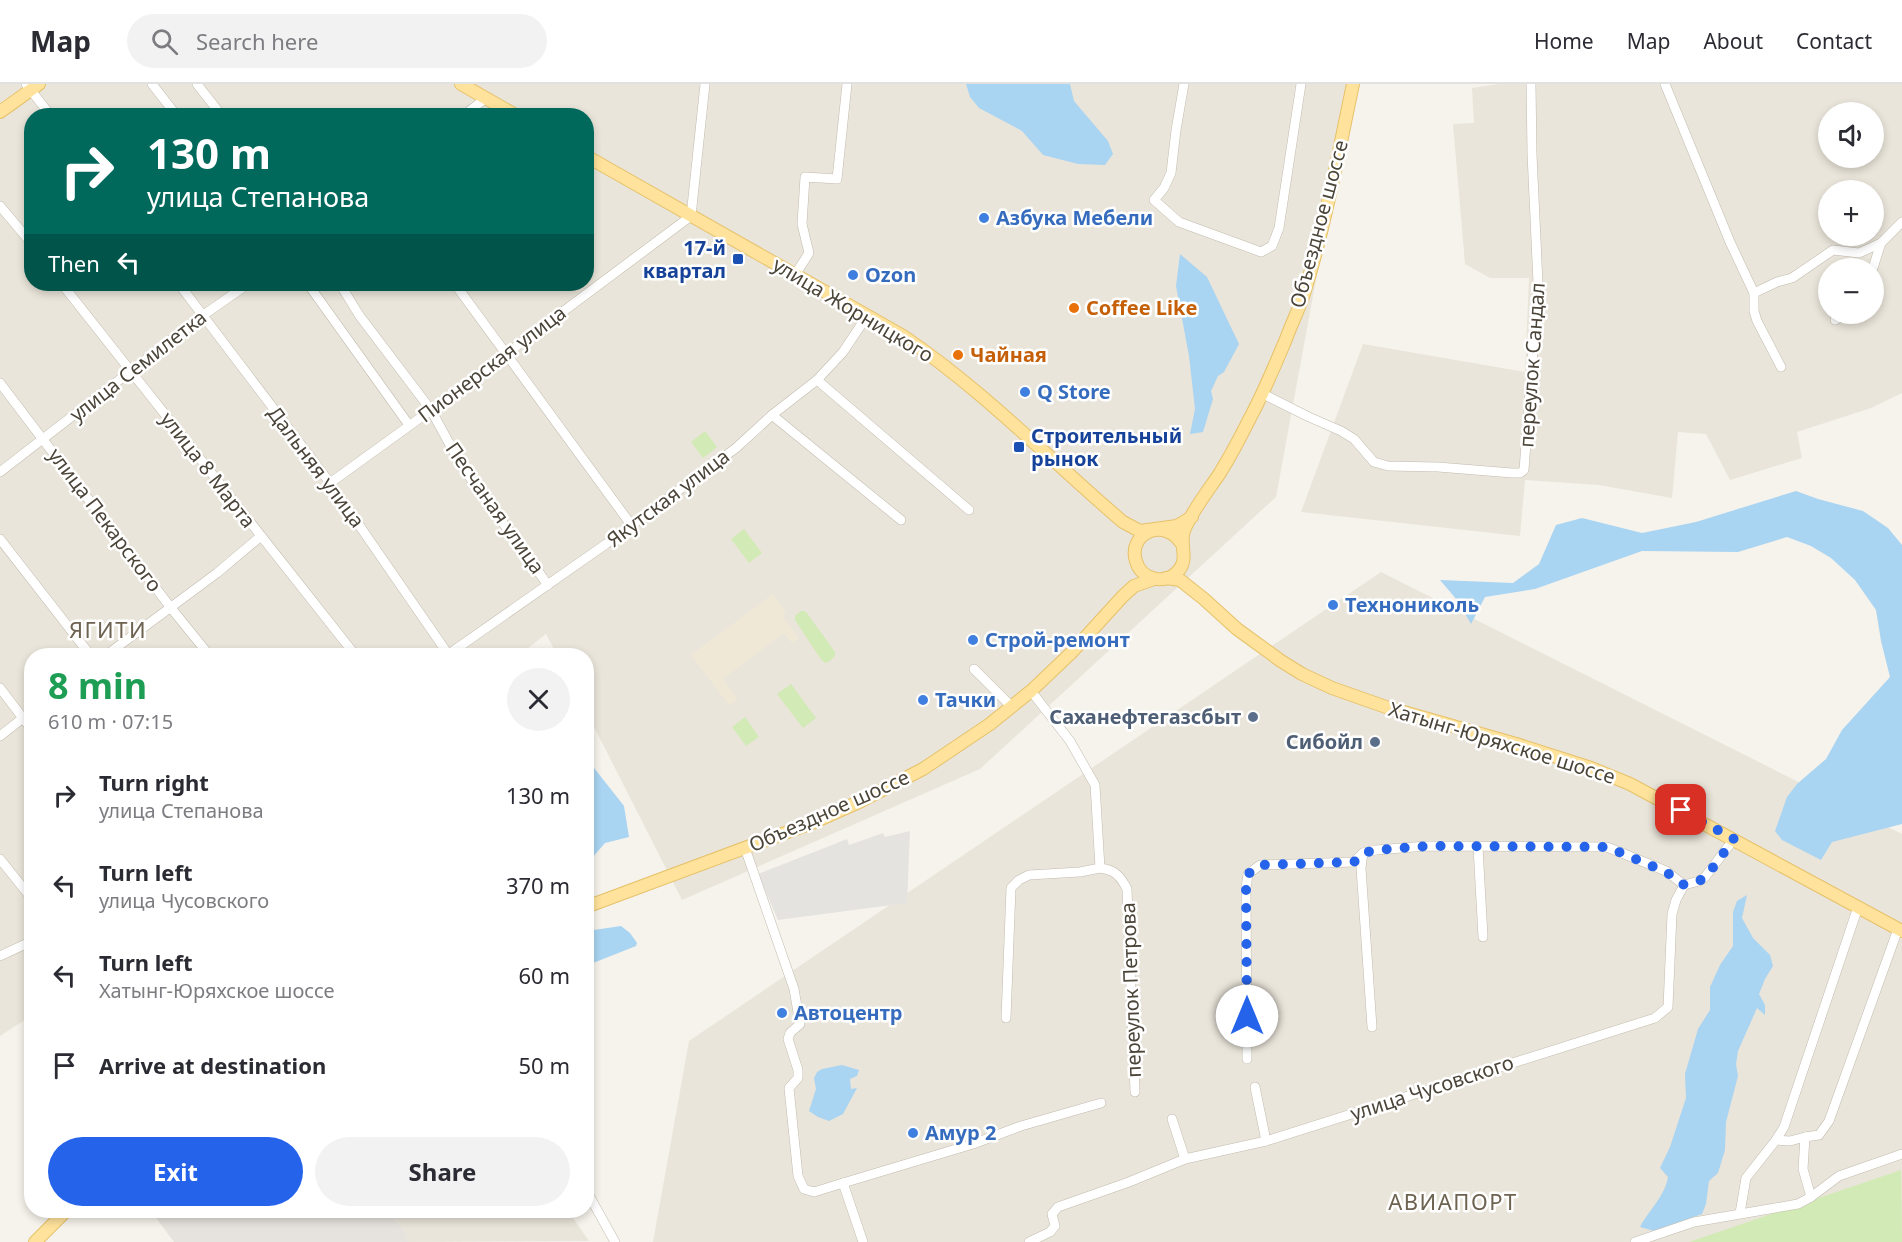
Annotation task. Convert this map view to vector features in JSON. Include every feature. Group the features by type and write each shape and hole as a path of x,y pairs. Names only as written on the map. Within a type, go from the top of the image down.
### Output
{"main road":[{"path":"461,84 503,108"},
{"name":"Объездное шоссе","path":"1184,552 1183,533 1229,458 1263,394 1302,298 1322,229 1353,84"},
{"path":"0,112 32,86"},
{"name":"улица Жорницкого","path":"594,161 903,336 928,353 971,386 1123,522 1134,538 1135,560"},
{"path":"1157,529 1169,531 1178,537 1184,552 1178,571 1160,579 1140,571 1135,560 1138,540 1144,534 1157,529 1177,526 1192,517"},
{"name":"улица Жорницкого","path":"1123,522 1140,531 1157,529"},
{"name":"Хатынг-Юряхское шоссе","path":"1184,552 1186,574 1204,599"},
{"name":"Объездное шоссе","path":"1123,596 1131,584 1135,560"},
{"name":"Объездное шоссе","path":"594,904 812,823 851,806 922,769 970,739 1031,691 1078,646 1134,586 1160,579"},
{"name":"Хатынг-Юряхское шоссе","path":"1160,579 1180,580 1237,629 1302,674 1332,688 1386,707 1591,768 1635,787 1900,930"},
{"path":"35,1242 59,1218"}],"street":[{"path":"152,84 171,108"},
{"path":"197,84 216,108"},
{"path":"691,216 705,84"},
{"path":"795,275 809,253 802,224 805,177 837,180 847,84"},
{"path":"1184,84 1171,173 1164,188 1154,200 1179,222 1261,252 1272,246 1279,228 1301,84"},
{"name":"переулок Сандал","path":"1263,394 1341,431 1354,439 1374,462 1388,466 1438,467 1512,473 1520,473 1524,470 1538,276 1532,154 1532,84"},
{"path":"1665,84 1721,222 1754,293 1756,321 1781,367"},
{"path":"32,86 46,108"},
{"path":"474,108 486,98"},
{"path":"0,206 24,234"},
{"name":"Пионерская улица","path":"594,288 691,216"},
{"path":"1884,240 1902,222"},
{"path":"1754,293 1792,278 1833,250 1859,253 1874,246"},
{"name":"улица 8 Марта","path":"67,291 350,648"},
{"name":"Дальняя улица","path":"184,291 330,483 442,648"},
{"name":"улица Семилетка","path":"0,472 202,316 238,291"},
{"path":"313,291 409,426"},
{"name":"Песчаная улица","path":"344,291 359,315 431,410 461,465 548,585"},
{"path":"460,291 632,526"},
{"name":"Пионерская улица","path":"330,483 590,291"},
{"name":"Якутская улица","path":"457,648 632,526 736,448 772,415 817,380 843,352 867,316"},
{"path":"817,380 969,510"},
{"name":"улица Пекарского","path":"0,383 204,648"},
{"path":"772,415 901,520"},
{"path":"116,648 217,573 261,536"},
{"path":"0,539 85,648"},
{"path":"974,669 1012,707"},
{"path":"0,688 23,718 0,736"},
{"path":"1006,1017 1011,888 1019,880 1029,875 1080,872 1100,868 1095,785 1070,741 1031,691"},
{"path":"1247,1059 1246,888 1248,874 1260,865 1354,862 1363,853 1376,850 1428,846 1607,847 1666,872 1684,885 1706,877 1734,839"},
{"path":"1478,847 1483,937"},
{"path":"745,848 794,989 800,1024 790,1033 788,1039 798,1070 798,1078 789,1088 798,1176 804,1189 814,1192 973,1144 1032,1122 1101,1103"},
{"path":"1363,853 1361,868 1372,1027"},
{"path":"0,859 24,889"},
{"name":"переулок Петрова","path":"1100,868 1111,870 1121,877 1127,889 1135,1092"},
{"name":"улица Чусовского","path":"1029,1242 1050,1232 1055,1226 1052,1214 1058,1207 1185,1160 1266,1141 1655,1018 1668,1007 1672,914 1684,885"},
{"path":"1740,1213 1746,1178 1784,1127 1858,907"},
{"path":"1776,1140 1790,1141 1818,1135 1829,1121 1900,930"},
{"path":"0,956 24,945"},
{"path":"1255,1087 1266,1141"},
{"path":"1172,1119 1185,1160"},
{"path":"1805,1137 1803,1169 1811,1197"},
{"path":"1635,1242 1694,1222 1798,1204 1839,1176 1902,1154"},
{"path":"843,1183 864,1242"},
{"path":"594,1204 615,1242"}],"shaded area":[{"path":"0,84 1352,84 1276,497 980,769 682,900 594,727 594,648 553,648 546,634 528,648 24,648 24,1021 0,1036"},
{"path":"1499,84 1902,84 1902,393 1871,408 1797,432 1802,458 1730,480 1706,434 1678,432 1672,498 1599,485 1525,480 1520,536 1301,512 1363,344 1525,372 1529,278 1490,278 1465,264 1453,124 1474,123 1472,88"},
{"path":"1381,572 1902,834 1902,1242 653,1242 689,1041"},
{"path":"773,594 786,612 782,616 799,638 792,643 784,633 723,679 738,699 729,705 691,655"},
{"path":"910,831 907,903 778,920 758,874 847,839 849,845 883,833 885,837"},
{"path":"156,1218 394,1218 407,1235 408,1242 174,1242"},
{"path":"394,1218 573,1218 589,1241 408,1242 407,1235"}],"green space":[{"path":"705,431 717,447 703,458 691,442"},
{"path":"744,529 762,553 749,563 731,539"},
{"path":"801,611 806,612 835,652 835,656 829,662 825,663 820,658 795,620 795,616"},
{"path":"791,684 816,718 803,728 777,694"},
{"path":"745,717 759,737 746,746 732,727"},
{"path":"1901,1170 1902,1242 1689,1242"}],"water":[{"path":"966,84 1070,84 1074,101 1108,141 1113,154 1105,165 1078,164 1043,155 1022,131 979,108 970,97"},
{"path":"1180,254 1207,277 1239,344 1211,391 1213,399 1203,432 1190,434 1195,409 1189,356 1176,286"},
{"path":"1796,491 1863,511 1888,528 1902,545 1902,824 1832,842 1821,860 1782,840 1775,831 1787,797 1797,784 1826,759 1842,730 1890,677 1876,610 1855,580 1831,558 1811,546 1787,537 1738,552 1642,551 1535,589 1485,597 1471,624 1457,600 1440,580 1513,583 1539,564 1556,525 1582,518 1642,533 1696,522"},
{"path":"594,768 624,806 629,837 605,843 594,856"},
{"path":"1747,895 1742,918 1753,938 1770,955 1773,966 1759,994 1765,1005 1765,1015 1757,1008 1738,1051 1736,1064 1738,1076 1726,1122 1725,1150 1718,1173 1709,1181 1706,1204 1702,1214 1654,1231 1640,1227 1666,1184 1668,1177 1660,1168 1670,1147 1686,1098 1685,1074 1698,1029 1710,1010 1710,987 1720,965 1733,946 1733,912 1737,901"},
{"path":"621,926 630,933 637,943 636,946 594,963 594,930"},
{"path":"842,1065 859,1070 857,1076 850,1079 851,1089 857,1088 843,1114 829,1121 809,1111 816,1089 814,1078 822,1069"}],"place":[{"name":"Азбука Мебели","path":"984,218"},
{"name":"17-й квартал","path":"738,259"},
{"name":"Ozon","path":"853,275"},
{"name":"Coffee Like","path":"1074,308"},
{"name":"Чайная","path":"958,355"},
{"name":"Q Store","path":"1025,392"},
{"name":"Строительный рынок","path":"1019,447"},
{"name":"Технониколь","path":"1333,605"},
{"name":"Строй-ремонт","path":"973,640"},
{"name":"Тачки","path":"923,700"},
{"name":"Саханефтегазсбыт","path":"1253,717"},
{"name":"Сибойл","path":"1375,742"},
{"name":"Автоцентр","path":"782,1013"},
{"name":"Амур 2","path":"913,1133"}],"district":[{"name":"ЯГИТИ","path":"108,630"},
{"name":"АВИАПОРТ","path":"1453,1202"}],"route":[{"path":"1247,1016 1246,888 1248,874 1260,865 1354,862 1363,853 1376,850 1428,846 1607,847 1666,872 1684,885 1706,877 1734,839 1681,810"}]}
